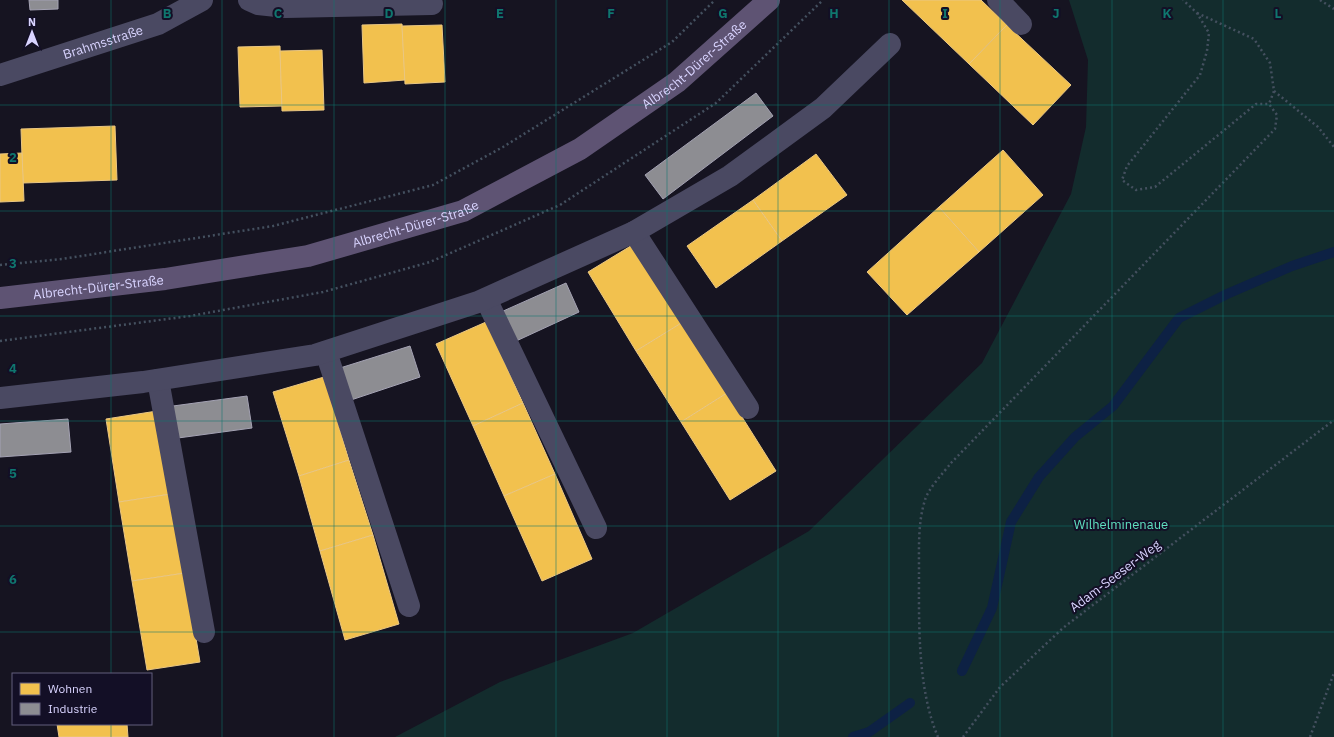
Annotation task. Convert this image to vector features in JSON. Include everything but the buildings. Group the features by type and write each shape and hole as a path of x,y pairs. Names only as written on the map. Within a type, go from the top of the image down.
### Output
{"main road":[{"name":"Albrecht-Dürer-Straße","path":"0,298 165,279 308,256 463,211 580,149 671,86 768,0"}],"street":[{"name":"Brahmsstraße","path":"0,75 158,24 202,0"},
{"path":"249,0 258,4 286,7 432,4"},
{"path":"998,0 1021,24"},
{"path":"0,398 158,380 315,355 486,299 634,232 730,176 823,108 890,44"},
{"path":"634,232 748,408"},
{"path":"486,299 596,528"},
{"path":"326,352 409,606"},
{"path":"158,380 204,632"}],"path":[{"path":"0,265 62,259 273,226 433,185 502,146 672,42 715,0"},
{"path":"1183,0 1197,13 1209,32 1207,51 1200,75 1127,166 1122,180 1136,190 1155,187 1256,104 1269,104"},
{"path":"1320,0 1334,9"},
{"path":"1197,13 1254,39 1270,62 1274,91 1269,104"},
{"path":"1274,91 1318,126 1334,147"},
{"path":"938,737 932,724 923,675 919,607 920,528 925,498 957,457 1275,129 1277,115 1269,104"},
{"name":"Adam-Seeser-Weg","path":"962,737 1000,687 1063,628 1334,420"},
{"path":"1310,737 1334,673"}],"green space":[{"name":"Wilhelminenaue","path":"1069,0 1334,0 1334,737 395,737 500,682 633,633 809,531 982,363 1071,194 1086,127 1088,60"}],"waterway":[{"path":"962,671 992,608 1011,522 1039,477 1075,437 1113,406 1179,318 1227,294 1292,266 1334,252"},
{"path":"853,737 869,732 910,703"}]}
